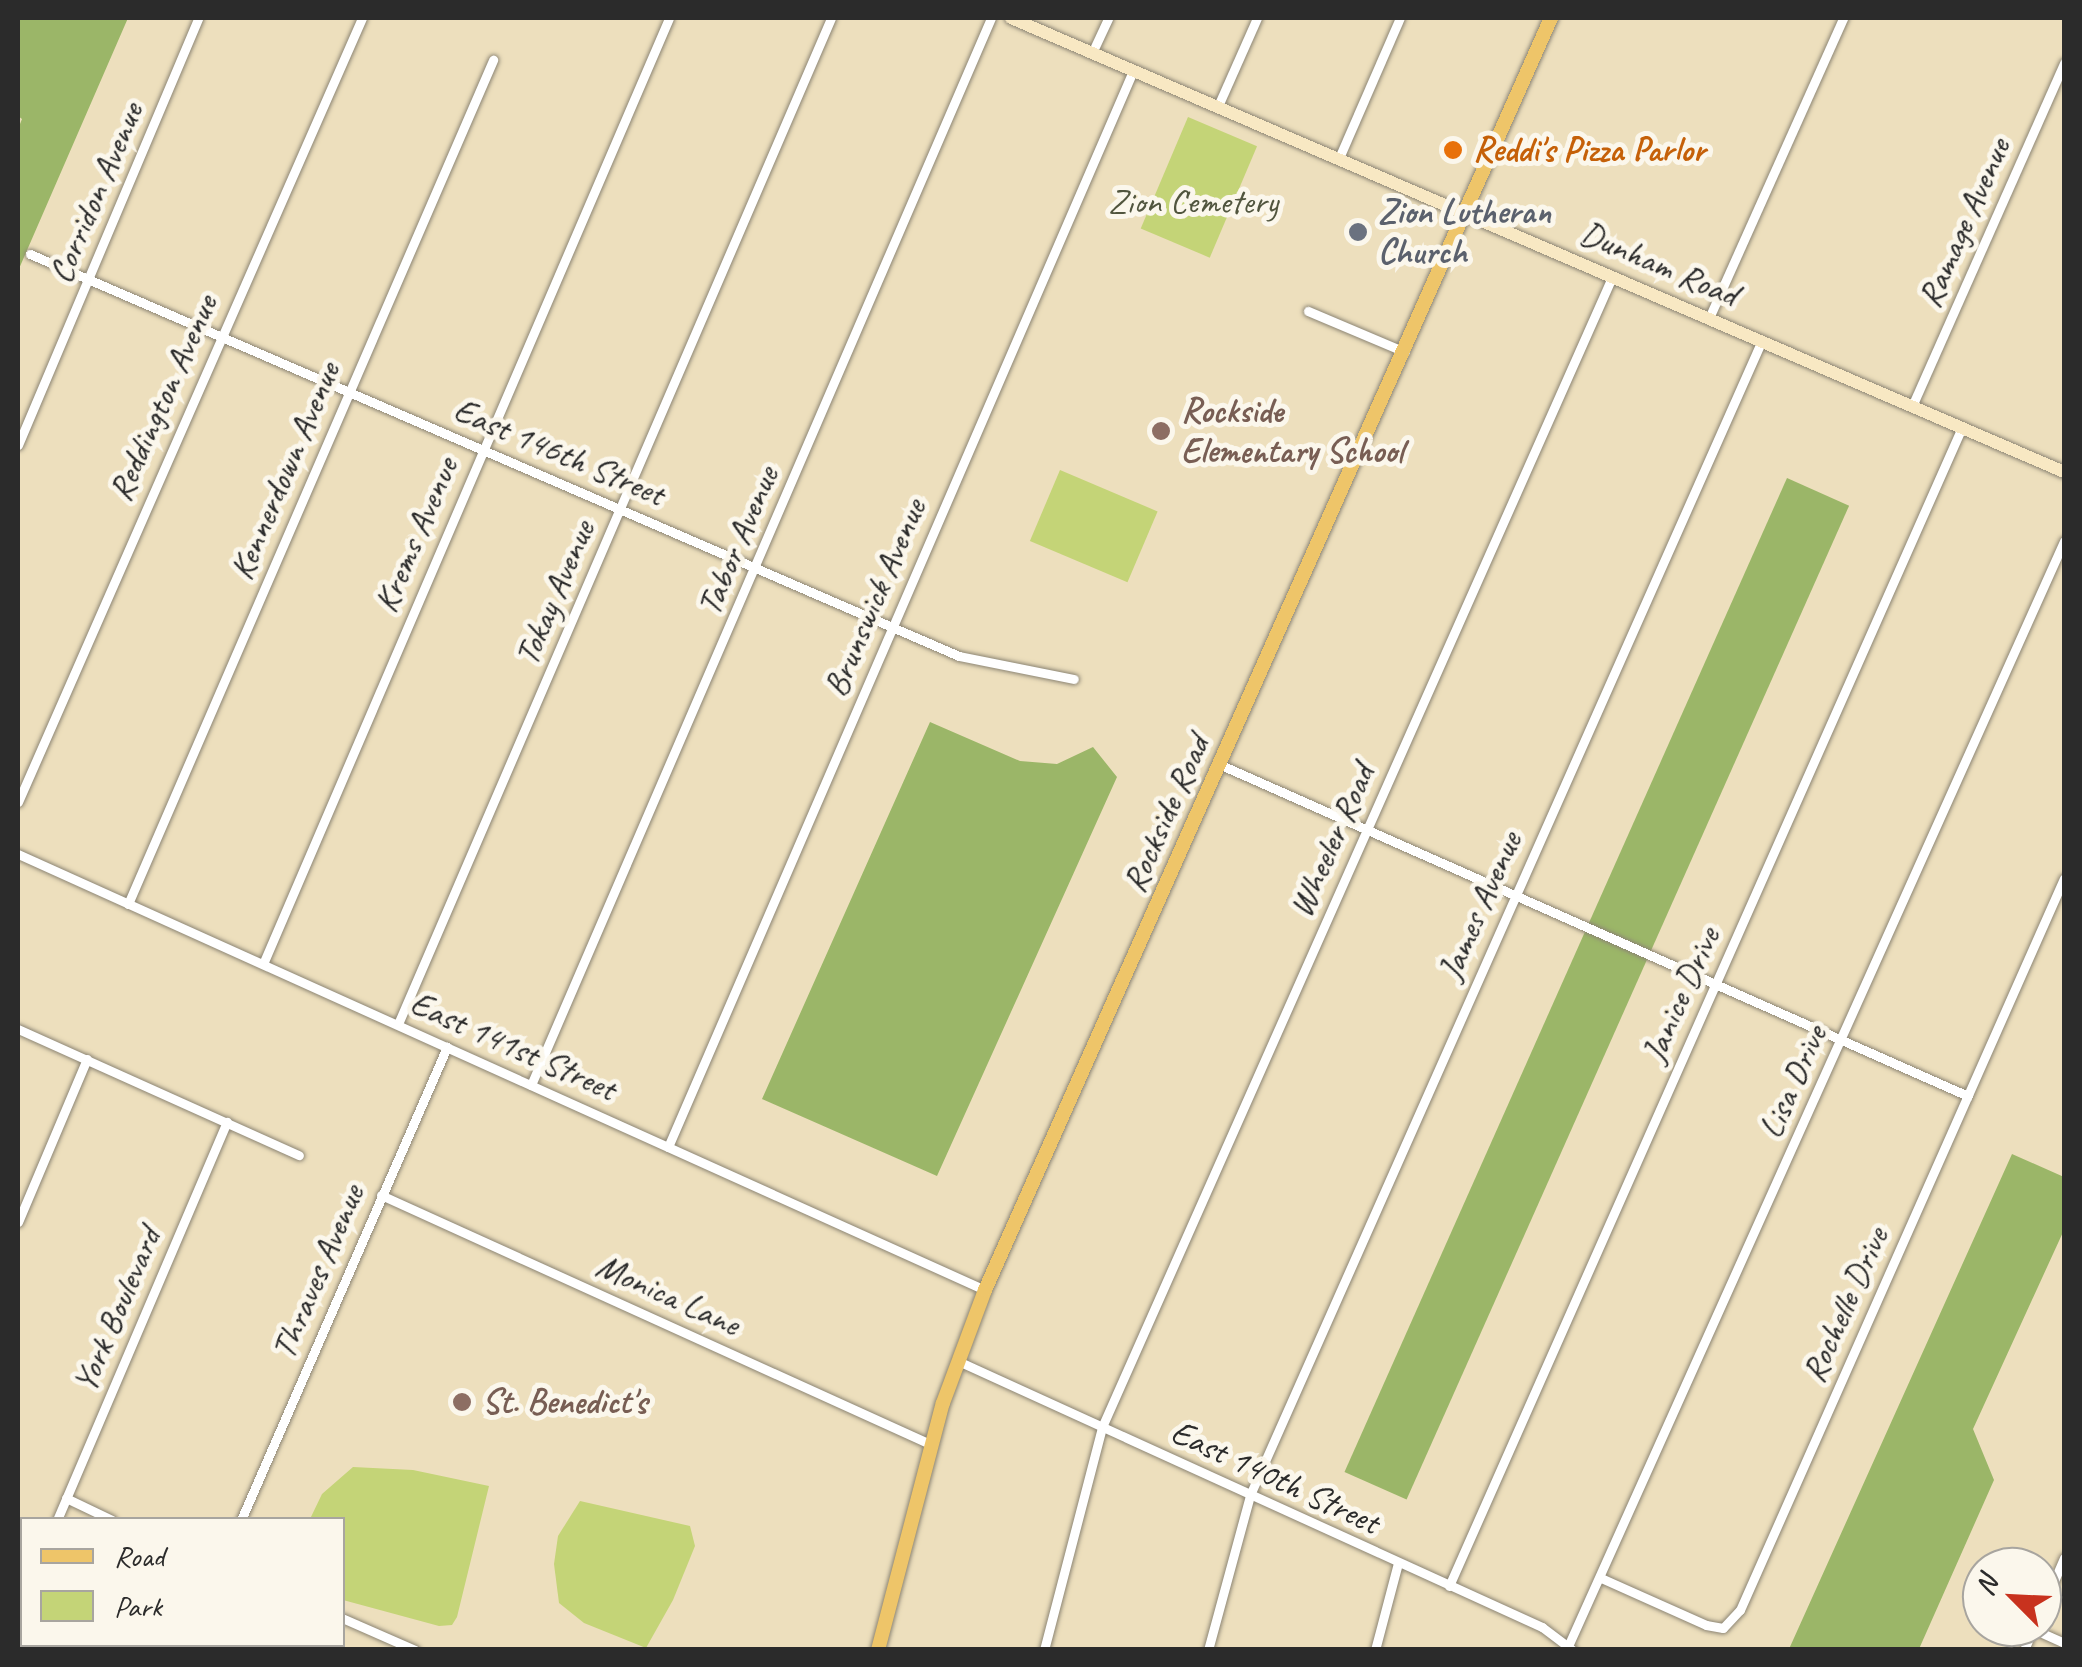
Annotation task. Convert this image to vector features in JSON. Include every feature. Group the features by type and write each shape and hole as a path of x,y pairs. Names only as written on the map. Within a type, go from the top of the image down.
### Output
{"main road":[{"name":"Rockside Road","path":"878,1650 932,1445 985,1290 1551,18"}],"street":[{"name":"Corridon Avenue","path":"18,445 198,18"},
{"name":"Reddington Avenue","path":"18,802 362,18"},
{"name":"Krems Avenue","path":"264,964 669,18"},
{"name":"Tokay Avenue","path":"398,1024 830,18"},
{"name":"Tabor Avenue","path":"531,1085 991,18"},
{"name":"Dunham Road","path":"1010,18 2064,472"},
{"path":"1092,53 1108,18"},
{"path":"1218,106 1257,18"},
{"path":"1338,158 1400,18"},
{"path":"1710,318 1843,18"},
{"name":"Kennerdown Avenue","path":"128,904 493,60"},
{"name":"Ramage Avenue","path":"1913,404 2064,64"},
{"name":"Brunswick Avenue","path":"668,1147 1133,71"},
{"name":"East 146th Street","path":"30,254 959,656 1074,679"},
{"name":"Wheeler Road","path":"1044,1650 1102,1427 1612,277"},
{"path":"1308,311 1405,352"},
{"name":"James Avenue","path":"1208,1650 1250,1494 1762,340"},
{"name":"Janice Drive","path":"1449,1586 1962,426"},
{"name":"Lisa Drive","path":"1571,1647 2064,541"},
{"path":"1221,765 1968,1096"},
{"name":"East 141st Street","path":"18,854 985,1290"},
{"name":"Rochelle Drive","path":"1600,1578 1706,1625 1723,1628 1740,1610 2064,878"},
{"path":"18,1029 300,1155"},
{"name":"Thraves Avenue","path":"242,1517 447,1047"},
{"path":"18,1222 87,1059"},
{"name":"York Boulevard","path":"58,1517 227,1122"},
{"name":"Monica Lane","path":"381,1195 932,1445"},
{"name":"East 140th Street","path":"958,1361 1449,1586 1571,1647"},
{"path":"66,1498 106,1517"},
{"path":"1374,1650 1398,1563"},
{"path":"345,1619 415,1650"}],"green space":[{"path":"18,18 128,18 18,271 18,129 22,119 18,116"},
{"name":"Zion Cemetery","path":"1188,117 1257,146 1210,258 1141,228"},
{"path":"1060,470 1158,511 1127,582 1030,541"},
{"path":"1787,478 1849,506 1407,1500 1344,1472"},
{"path":"930,722 1020,761 1057,764 1093,747 1117,777 937,1176 762,1099"},
{"path":"2012,1154 2064,1177 2064,1230 1973,1429 1994,1480 1919,1649 1789,1649"},
{"path":"353,1467 413,1470 489,1486 452,1625 439,1626 345,1601 345,1517 311,1517 322,1494"},
{"path":"580,1501 690,1526 695,1546 673,1600 646,1648 584,1623 559,1603 554,1564 558,1536"}],"place":[{"name":"Reddi's Pizza Parlor","path":"1453,150"},
{"name":"Zion Lutheran Church","path":"1358,232"},
{"name":"Rockside Elementary School","path":"1161,431"},
{"name":"St. Benedict's","path":"462,1402"}]}
